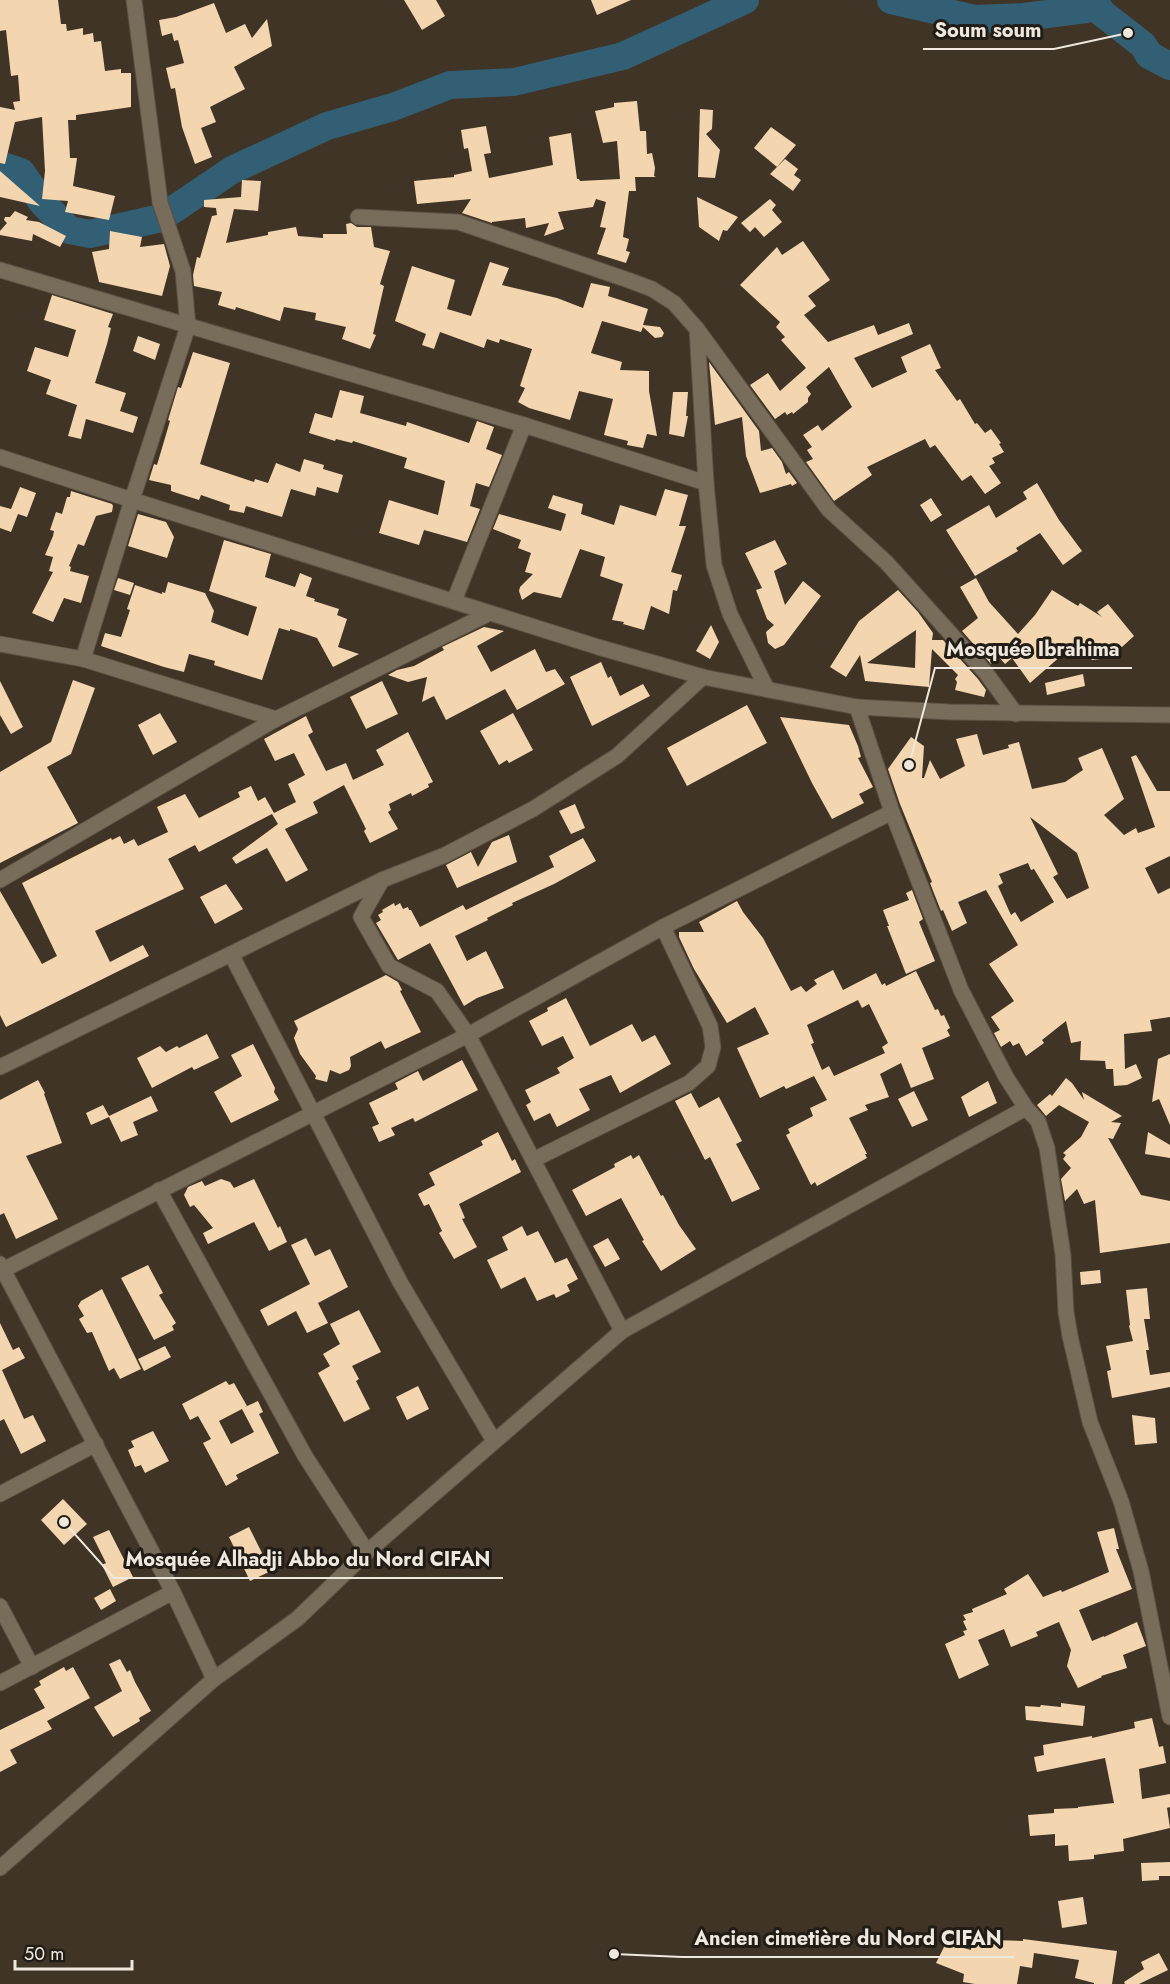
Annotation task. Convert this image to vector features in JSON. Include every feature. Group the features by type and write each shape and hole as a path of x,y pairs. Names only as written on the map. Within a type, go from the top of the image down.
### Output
{"street":[{"path":"83,659 188,326 183,271 160,202 134,0"},
{"path":"358,217 458,222 652,289 674,303 697,329 829,510 886,562 986,673 1016,714"},
{"path":"0,270 524,424 706,483"},
{"path":"697,329 706,483 714,565 730,614 767,689"},
{"path":"454,601 524,424"},
{"path":"0,457 598,647 703,677 857,707 1016,714 1170,715"},
{"path":"0,880 276,719 490,613"},
{"path":"0,644 83,659 276,719"},
{"path":"0,1067 382,880 445,855 534,809 617,756 703,677"},
{"path":"857,707 892,812 961,990 1006,1077 1026,1108 1038,1121 1047,1148 1063,1255 1070,1336 1090,1422 1121,1501 1141,1571 1170,1717"},
{"path":"214,1679 173,1592 2,1267 468,1035 663,927 892,812"},
{"path":"382,880 361,917 389,966 437,991 468,1035 622,1331"},
{"path":"533,1160 689,1083 708,1066 713,1047 710,1026 663,927"},
{"path":"231,954 400,1282 494,1441"},
{"path":"0,1868 214,1679 297,1619 367,1552 622,1331 1026,1108"},
{"path":"159,1190 305,1456 367,1552"},
{"path":"0,1494 96,1444"},
{"path":"0,1683 173,1592"},
{"path":"0,1606 32,1667"}],"building":[{"path":"0,0 58,0 61,24 66,24 67,31 83,28 83,35 93,33 94,42 101,41 105,71 121,69 121,73 131,73 131,107 76,115 76,120 68,120 70,158 77,158 73,186 115,196 109,220 65,212 68,201 42,199 45,171 42,117 15,122 5,164 0,163 0,107 15,110 13,102 20,101 18,75 11,76 6,30 0,31"},
{"path":"404,0 436,0 445,16 422,30"},
{"path":"591,0 631,0 597,15"},
{"path":"214,3 226,33 245,24 252,38 267,19 272,46 234,67 245,89 210,107 216,122 201,128 212,157 195,164 182,127 175,88 171,89 166,68 184,63 178,40 174,41 172,33 162,36 159,20 176,17"},
{"path":"637,101 640,131 646,131 647,154 652,153 654,176 656,177 635,177 636,191 629,191 623,237 629,239 626,251 630,252 626,263 597,254 606,228 600,227 606,202 596,199 593,207 558,212 564,229 544,236 549,223 526,228 525,218 492,223 462,213 471,199 417,204 414,181 454,177 454,175 472,171 468,148 464,149 461,130 486,126 491,153 484,154 489,178 553,165 549,137 571,133 577,179 580,181 620,179 617,141 603,143 595,111 614,107 614,103"},
{"path":"700,109 713,110 712,129 706,134 720,150 715,178 698,177"},
{"path":"771,127 796,145 777,167 754,148"},
{"path":"785,159 798,169 794,175 801,180 793,191 770,174"},
{"path":"0,171 40,206 0,197"},
{"path":"242,180 261,181 258,211 234,209 226,243 296,227 298,236 323,238 323,234 347,234 346,224 351,223 357,227 371,227 374,247 390,251 380,284 384,286 373,334 376,335 370,349 342,339 346,327 315,320 316,313 284,307 280,321 236,307 235,310 218,305 222,292 194,286 193,275 197,257 200,258 212,216 217,215 216,208 204,207 204,200 241,197"},
{"path":"697,197 738,217 727,231 723,230 719,241 699,227"},
{"path":"770,199 776,205 772,210 782,222 764,237 755,227 750,232 741,223"},
{"path":"15,211 28,217 26,220 39,222 66,236 60,247 33,234 32,241 0,235 0,231 7,223 4,220 5,217 10,217"},
{"path":"110,231 142,237 140,247 164,244 170,266 162,296 99,282 92,252 109,249"},
{"path":"803,241 830,280 808,296 816,306 804,315 828,342 874,325 878,335 909,323 913,334 854,358 872,388 907,372 901,357 930,344 941,368 935,370 957,401 960,399 975,424 977,423 985,433 991,429 1001,443 999,444 1004,452 992,458 995,463 989,466 1001,483 985,494 971,475 962,481 935,445 930,448 925,439 867,467 872,475 834,501 806,462 813,459 807,450 812,447 803,435 818,425 822,431 852,407 829,367 806,387 811,394 808,402 793,414 792,412 787,415 785,412 775,419 750,385 768,373 780,391 806,368 781,340 785,337 776,327 780,322 740,285 777,247 782,255"},
{"path":"490,262 509,268 502,285 557,298 583,308 591,283 610,287 608,296 648,309 643,325 660,327 664,333 662,337 655,338 643,327 641,332 602,321 591,353 622,362 620,370 649,371 649,391 657,436 647,434 643,448 627,445 628,441 604,435 613,399 579,391 570,420 529,408 518,402 525,388 520,386 532,349 500,339 499,343 487,339 484,348 440,332 434,349 422,345 426,334 395,321 412,266 455,280 447,309 471,316"},
{"path":"52,295 113,314 95,383 126,393 120,411 138,417 133,433 86,419 81,439 68,436 77,405 46,394 51,380 27,371 35,347 68,357 76,330 44,320"},
{"path":"138,336 160,344 155,360 133,351"},
{"path":"193,352 230,363 200,464 254,482 255,479 268,483 276,463 300,472 304,459 324,465 323,469 343,475 338,493 317,487 315,496 291,489 282,517 246,506 244,513 229,510 230,505 201,495 199,500 171,491 171,485 149,480 154,464 157,465 178,387 181,388"},
{"path":"709,362 759,431 761,451 772,448 782,462 786,474 789,472 797,483 760,493 746,456 742,417 715,425"},
{"path":"340,390 364,396 360,413 406,426 407,422 469,443 477,421 494,427 486,449 502,455 489,487 476,483 470,506 480,509 467,542 424,530 419,545 379,533 389,500 438,515 445,481 404,468 407,458 353,441 352,443 336,439 335,441 309,433 315,413 332,418"},
{"path":"673,392 688,392 686,416 688,416 684,437 669,434"},
{"path":"1037,483 1059,520 1082,551 1063,565 1040,533 1016,548 1018,551 975,576 946,530 989,505 996,518 1027,499 1023,492"},
{"path":"20,487 36,493 27,517 18,514 11,532 0,528 0,506 11,509"},
{"path":"665,489 688,495 679,526 686,526 671,572 682,575 677,591 673,590 669,614 651,606 644,630 612,620 623,584 600,576 605,557 580,549 561,598 534,592 522,600 520,587 533,574 525,572 531,553 518,548 521,540 493,529 499,514 561,531 566,514 548,508 553,495 583,504 581,514 614,525 620,505 656,516"},
{"path":"71,491 113,506 112,512 96,516 84,546 78,544 69,566 70,571 89,576 81,603 64,598 53,622 32,613 53,572 49,571 53,557 45,555 54,531 50,530 56,512 62,514"},
{"path":"931,498 942,515 931,522 920,505"},
{"path":"138,514 166,522 174,537 167,558 128,546"},
{"path":"224,540 271,554 265,577 295,587 300,573 312,578 306,596 339,609 337,615 347,619 338,647 359,654 333,667 317,638 290,629 290,631 279,628 262,680 214,665 215,661 189,654 184,672 101,646 105,633 121,637 135,585 162,594 162,592 165,593 168,582 205,593 214,611 211,622 248,636 257,607 209,591"},
{"path":"775,540 787,564 774,571 785,605 803,581 821,596 784,645 775,649 768,643 766,632 774,625 767,619 756,590 762,588 745,553"},
{"path":"118,578 134,583 130,595 114,590"},
{"path":"976,578 989,602 1018,634 1035,615 1052,590 1078,606 1080,603 1102,617 1097,612 1108,604 1134,636 1122,647 1119,645 1100,659 1092,660 1078,641 1030,683 1012,658 1005,664 999,657 991,664 962,631 978,618 960,587"},
{"path":"898,590 933,633 932,640 943,640 978,679 986,690 984,697 955,690 957,682 955,679 958,675 932,649 929,687 865,681 860,655 846,677 830,667 859,621","holes":["916,630 915,668 867,663"]},
{"path":"711,625 719,642 710,659 696,651"},
{"path":"484,627 504,631 477,646 491,672 535,649 546,672 555,669 565,684 517,710 505,689 446,720 434,696 422,702 427,677 408,682 388,675 414,666 444,650 442,647"},
{"path":"601,662 608,678 611,676 620,696 643,684 650,696 592,726 570,677"},
{"path":"1083,674 1085,686 1047,695 1045,683"},
{"path":"73,680 95,688 71,754 47,767 78,823 0,863 0,772 51,742"},
{"path":"0,681 23,727 11,734 0,715"},
{"path":"382,681 398,714 366,729 350,697"},
{"path":"747,705 767,743 687,786 667,748"},
{"path":"160,713 177,742 153,755 138,725"},
{"path":"513,713 533,750 509,763 507,760 499,765 480,731"},
{"path":"306,716 313,732 308,735 326,771 346,763 353,780 384,765 376,750 408,732 433,782 428,784 429,787 412,796 411,793 389,804 391,810 388,812 398,829 370,843 364,831 366,829 344,785 313,802 318,813 285,829 308,870 286,882 267,848 236,864 232,858 278,824 272,814 199,852 195,845 168,859 184,889 95,931 110,962 143,945 149,956 6,1027 0,1015 0,891 42,964 57,956 22,883 111,838 112,840 120,836 124,844 134,839 138,846 168,832 157,807 185,794 199,818 240,797 238,792 251,786 258,801 265,797 274,813 296,802 288,784 305,775 294,753 275,761 264,739"},
{"path":"780,717 849,725 861,757 858,758 873,787 859,794 864,803 832,819"},
{"path":"977,734 983,755 1009,748 1008,745 1019,742 1032,789 1065,782 1083,770 1078,758 1102,748 1124,799 1104,815 1124,835 1136,828 1138,833 1155,827 1131,757 1136,755 1157,791 1170,791 1170,856 1145,868 1158,894 1170,888 1170,1017 1150,1020 1152,1031 1124,1034 1125,1069 1136,1064 1142,1078 1127,1085 1114,1086 1113,1069 1106,1069 1105,1061 1080,1060 1081,1041 1071,1043 1066,1021 1042,1040 1044,1043 1026,1056 1019,1043 1013,1046 1010,1041 1001,1047 994,1033 1000,1030 991,1017 1014,1001 989,964 1018,945 986,890 958,902 967,923 952,931 943,910 941,911 888,769 911,737 924,746 922,778 924,778 930,760 940,779 965,766 956,739","holes":["1030,817 1077,853 1089,888 1067,899 1053,877 1058,874","1028,863 1054,902 1021,922 1015,912 1011,915 998,886 1003,883 999,874"]},
{"path":"575,804 585,828 571,834 559,811"},
{"path":"509,835 517,862 457,888 446,865 471,852 478,867 492,842"},
{"path":"583,838 596,861 512,903 513,905 487,918 488,920 455,936 467,961 486,951 504,988 477,998 464,1006 430,943 398,960 376,923 381,920 378,915 383,912 382,910 394,903 395,906 400,903 403,909 408,907 420,927 463,905 466,910 554,867 549,856"},
{"path":"226,884 243,909 215,924 200,897"},
{"path":"912,890 923,919 919,922 935,961 906,974 883,910 909,900 906,893"},
{"path":"737,901 763,938 791,991 801,986 806,992 817,984 814,980 833,970 843,990 876,973 882,985 885,983 886,986 916,971 935,1010 938,1009 941,1016 944,1015 950,1028 947,1030 950,1036 922,1048 934,1079 911,1088 901,1063 880,1074 889,1097 865,1105 868,1110 849,1118 867,1158 817,1186 815,1182 811,1185 786,1135 790,1133 788,1129 813,1116 810,1108 827,1100 814,1076 786,1089 784,1086 760,1098 737,1048 769,1034 755,1007 727,1023 694,969 679,937 679,932 704,932 699,922","holes":["858,1000 862,1008 869,1004 888,1043 882,1047 885,1053 834,1076 829,1066 822,1070 811,1044 814,1043 807,1025"]},
{"path":"386,975 398,982 402,990 400,991 421,1032 385,1049 381,1041 350,1057 349,1070 340,1074 330,1070 327,1082 315,1079 316,1076 300,1054 294,1038 298,1029 294,1021"},
{"path":"566,998 590,1046 632,1024 642,1042 655,1035 671,1064 620,1093 611,1075 579,1089 590,1110 557,1127 550,1113 534,1121 526,1105 531,1102 525,1090 560,1073 557,1068 574,1058 563,1036 542,1046 529,1021"},
{"path":"207,1034 219,1058 194,1070 192,1067 152,1088 137,1058 160,1046 166,1052 177,1046 179,1048"},
{"path":"253,1044 279,1100 231,1123 214,1092 242,1076 231,1055"},
{"path":"1170,1054 1170,1125 1159,1099 1152,1102 1158,1059"},
{"path":"462,1060 478,1090 415,1122 413,1118 391,1128 395,1135 379,1142 372,1127 379,1124 369,1103 398,1089 395,1083 418,1071 423,1081"},
{"path":"1066,1078 1084,1100 1082,1092 1122,1116 1111,1122 1121,1123 1113,1139 1108,1138 1141,1195 1170,1201 1170,1243 1100,1253 1095,1200 1084,1204 1077,1189 1065,1201 1061,1179 1071,1168 1063,1159 1066,1155 1063,1153 1081,1137 1089,1122 1059,1105 1046,1116 1037,1105 1050,1094 1052,1096"},
{"path":"38,1080 45,1093 62,1143 26,1156 58,1219 16,1239 4,1213 0,1215 0,1100"},
{"path":"988,1081 997,1103 969,1117 961,1097"},
{"path":"914,1091 928,1120 912,1127 898,1099"},
{"path":"691,1093 699,1108 719,1097 742,1141 736,1144 760,1189 732,1202 710,1157 705,1160 675,1101"},
{"path":"151,1096 158,1111 133,1122 138,1135 121,1142 109,1117 91,1125 86,1113 103,1105 109,1116"},
{"path":"498,1132 512,1161 515,1159 521,1172 459,1204 465,1218 462,1219 477,1247 454,1259 439,1233 442,1231 429,1204 424,1206 418,1194 435,1185 429,1173 483,1145 481,1141"},
{"path":"1148,1132 1170,1145 1170,1158 1145,1154"},
{"path":"631,1155 633,1159 639,1155 661,1196 663,1195 679,1225 696,1249 661,1271 642,1241 644,1240 621,1198 586,1216 572,1190 615,1167 614,1164"},
{"path":"221,1179 230,1182 234,1188 254,1179 287,1242 269,1251 254,1222 208,1244 203,1233 213,1228 194,1205 190,1207 184,1195 188,1187 202,1181 205,1186"},
{"path":"522,1226 527,1236 538,1231 555,1263 567,1258 578,1279 567,1285 570,1291 556,1298 554,1294 537,1301 525,1277 501,1289 487,1260 508,1250 502,1237"},
{"path":"306,1238 315,1256 330,1249 348,1287 318,1303 328,1323 307,1333 296,1311 268,1326 260,1310 310,1284 291,1245"},
{"path":"608,1238 620,1259 605,1267 593,1246"},
{"path":"148,1265 163,1293 159,1295 176,1323 172,1326 174,1330 154,1340 121,1278"},
{"path":"1100,1270 1101,1283 1081,1285 1080,1272"},
{"path":"1147,1288 1150,1319 1144,1319 1150,1375 1170,1372 1170,1387 1112,1398 1107,1371 1111,1370 1106,1346 1133,1341 1129,1326 1126,1290"},
{"path":"102,1289 141,1369 120,1379 114,1368 109,1371 92,1332 87,1333 79,1319 84,1316 78,1306 81,1301"},
{"path":"359,1310 381,1352 352,1366 359,1379 356,1381 370,1409 344,1422 318,1373 330,1366 323,1354 340,1344 330,1324"},
{"path":"0,1323 13,1350 19,1347 25,1358 2,1370 24,1419 33,1415 46,1441 21,1454 4,1419 0,1421"},
{"path":"165,1346 171,1357 144,1371 138,1359"},
{"path":"226,1381 229,1385 234,1383 247,1406 245,1407 258,1401 263,1412 259,1414 279,1453 236,1475 238,1479 226,1486 203,1443 211,1439 198,1416 190,1420 182,1404","holes":["242,1409 254,1432 231,1444 219,1421"]},
{"path":"418,1386 429,1409 407,1420 396,1397"},
{"path":"1132,1415 1155,1418 1157,1443 1135,1445"},
{"path":"153,1431 169,1461 145,1473 141,1465 135,1467 128,1450 134,1447 131,1441"},
{"path":"63,1499 87,1524 64,1545 41,1520"},
{"path":"249,1527 271,1571 250,1581 229,1537"},
{"path":"1114,1528 1119,1549 1116,1549 1132,1589 1079,1610 1092,1641 1137,1622 1146,1646 1123,1655 1127,1668 1101,1676 1078,1688 1067,1666 1071,1650 1059,1622 1036,1632 1038,1636 1011,1647 1004,1629 978,1640 989,1665 959,1679 945,1644 965,1635 963,1631 967,1630 963,1621 966,1620 963,1615 1007,1594 1004,1589 1028,1574 1043,1597 1061,1590 1062,1592 1109,1572 1097,1532"},
{"path":"109,1530 133,1577 113,1587 102,1565 106,1563 93,1537"},
{"path":"110,1589 116,1601 101,1610 94,1598"},
{"path":"120,1659 127,1672 130,1670 151,1711 139,1718 140,1721 113,1737 94,1707 122,1691 109,1664"},
{"path":"64,1667 66,1671 73,1667 90,1698 47,1721 52,1729 10,1750 17,1763 0,1772 0,1730 45,1708 34,1689 41,1685 39,1681"},
{"path":"1061,1703 1085,1706 1083,1726 1026,1720 1025,1706 1061,1707"},
{"path":"1152,1718 1159,1747 1163,1746 1166,1763 1139,1769 1142,1799 1170,1794 1170,1807 1167,1808 1170,1828 1123,1839 1124,1851 1094,1855 1094,1859 1069,1861 1068,1845 1055,1846 1055,1834 1030,1836 1028,1815 1054,1813 1054,1809 1114,1803 1105,1758 1037,1772 1034,1757 1044,1755 1043,1745 1092,1736 1092,1738 1135,1728 1134,1722"},
{"path":"1170,1862 1170,1876 1159,1876 1159,1880 1142,1881 1141,1863"},
{"path":"1083,1897 1087,1924 1062,1928 1058,1901"},
{"path":"1023,1939 1117,1951 1112,1984 1094,1984 1075,1978 1079,1960 1034,1953 1032,1968 1020,1966 1017,1984 963,1982 964,1974 936,1963 946,1943 971,1950 971,1944 992,1943 992,1940 1023,1941"},
{"path":"1159,1953 1168,1970 1139,1984 1125,1984 1124,1982 1144,1969 1141,1962"}],"waterway":[{"path":"0,165 21,172 42,202 69,230 90,234 161,218 232,170 327,126 393,107 450,85 514,82 623,56 745,0"},
{"path":"891,0 975,19 1024,17 1096,6"},
{"path":"1094,0 1102,13 1143,45 1149,55 1170,66"}],"place":[{"name":"Soum soum","path":"1128,33"},
{"name":"Mosquée Ibrahima","path":"909,765"},
{"name":"Mosquée Alhadji Abbo du Nord CIFAN","path":"64,1522"},
{"name":"Ancien cimetière du Nord CIFAN","path":"614,1954"}]}
